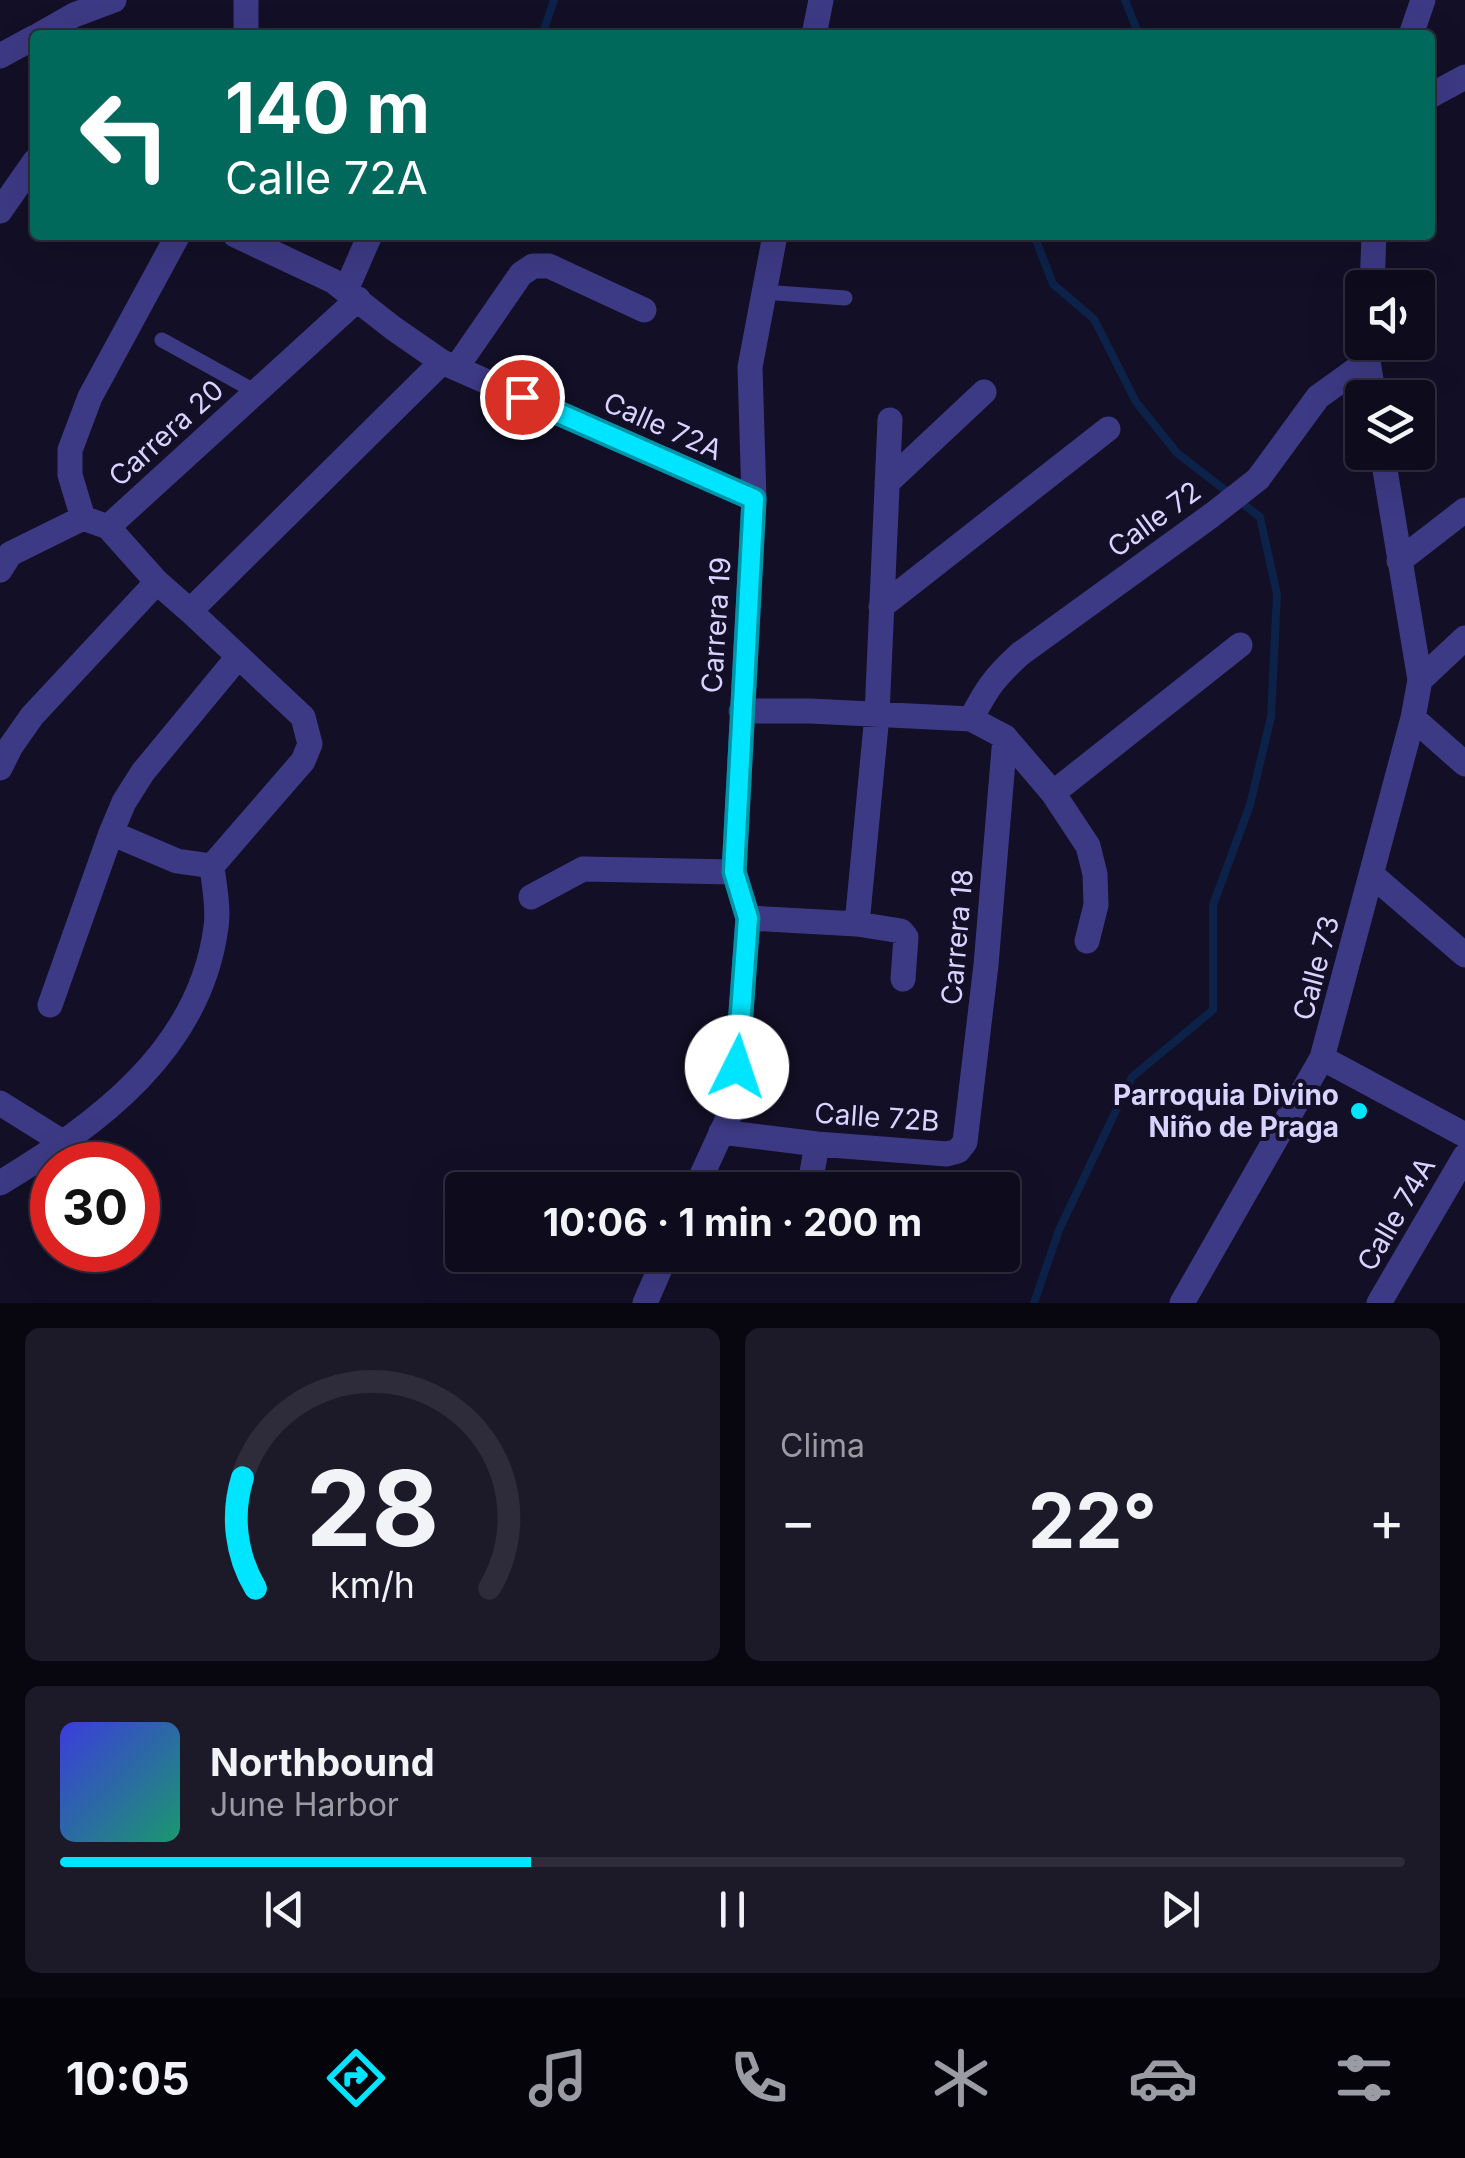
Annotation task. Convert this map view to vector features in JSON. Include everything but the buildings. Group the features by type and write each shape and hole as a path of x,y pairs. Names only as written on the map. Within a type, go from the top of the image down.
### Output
{"street":[{"path":"47,30 74,14 114,0"},
{"path":"246,0 246,30"},
{"path":"815,30 821,0"},
{"path":"1413,30 1422,0"},
{"path":"0,56 30,40"},
{"path":"1435,93 1465,77"},
{"path":"0,211 30,167"},
{"path":"0,570 10,554 83,518 70,475 70,450 90,397 175,240"},
{"name":"Calle 72A","path":"245,240 334,280 392,328 449,365 754,499"},
{"path":"352,294 368,240"},
{"name":"Carrera 19","path":"703,1172 734,1104 748,918 734,872 754,499 750,368 774,240"},
{"path":"1373,270 1374,240"},
{"path":"190,611 449,365 521,274 533,266 549,266 644,310"},
{"name":"Carrera 20","path":"83,518 108,527 256,392 352,294"},
{"name":"Calle 72","path":"971,719 989,685 1020,654 1212,516 1258,478 1318,398 1360,360"},
{"path":"887,483 984,392"},
{"path":"857,924 877,715 890,420"},
{"path":"881,608 1108,428"},
{"path":"1385,470 1420,680"},
{"path":"1399,561 1465,510"},
{"path":"65,1142 103,1114 152,1066 184,1022 214,941 217,922 212,866 304,761 310,744 303,717 157,582 108,527"},
{"path":"0,768 32,716 157,582"},
{"path":"1420,680 1465,638"},
{"path":"1052,793 1240,645"},
{"path":"50,1005 124,802 143,772 238,657"},
{"name":"Calle 73","path":"1182,1303 1322,1058 1420,680"},
{"path":"741,711 971,719 1006,737 1052,793 1088,846 1095,874 1096,905 1086,941"},
{"path":"1412,718 1465,764"},
{"name":"Carrera 18","path":"965,1142 986,965 1006,737"},
{"path":"111,833 177,861 212,866"},
{"path":"530,897 583,869 734,872"},
{"path":"1372,875 1465,955"},
{"path":"748,918 857,924 901,931 906,937 904,979"},
{"path":"1322,1058 1465,1135"},
{"path":"0,1104 62,1142"},
{"name":"Calle 72B","path":"721,1132 948,1154 958,1151 965,1142"},
{"path":"812,1172 817,1144"},
{"name":"Calle 74A","path":"1378,1303 1465,1156"},
{"path":"0,1183 30,1164"},
{"path":"644,1303 658,1272"}],"lane":[{"path":"763,292 845,298"},
{"path":"162,340 256,392"}],"waterway":[{"path":"544,30 554,0"},
{"path":"1125,0 1137,30"},
{"path":"1034,1303 1059,1230 1132,1077 1213,1010 1213,905 1250,805 1271,717 1277,594 1260,517 1177,453 1136,402 1094,319 1053,284 1036,240"}],"place":[{"name":"Parroquia Divino Niño de Praga","path":"1359,1111"}],"route":[{"path":"522,397 754,499 734,872 748,918 737,1067"}]}
